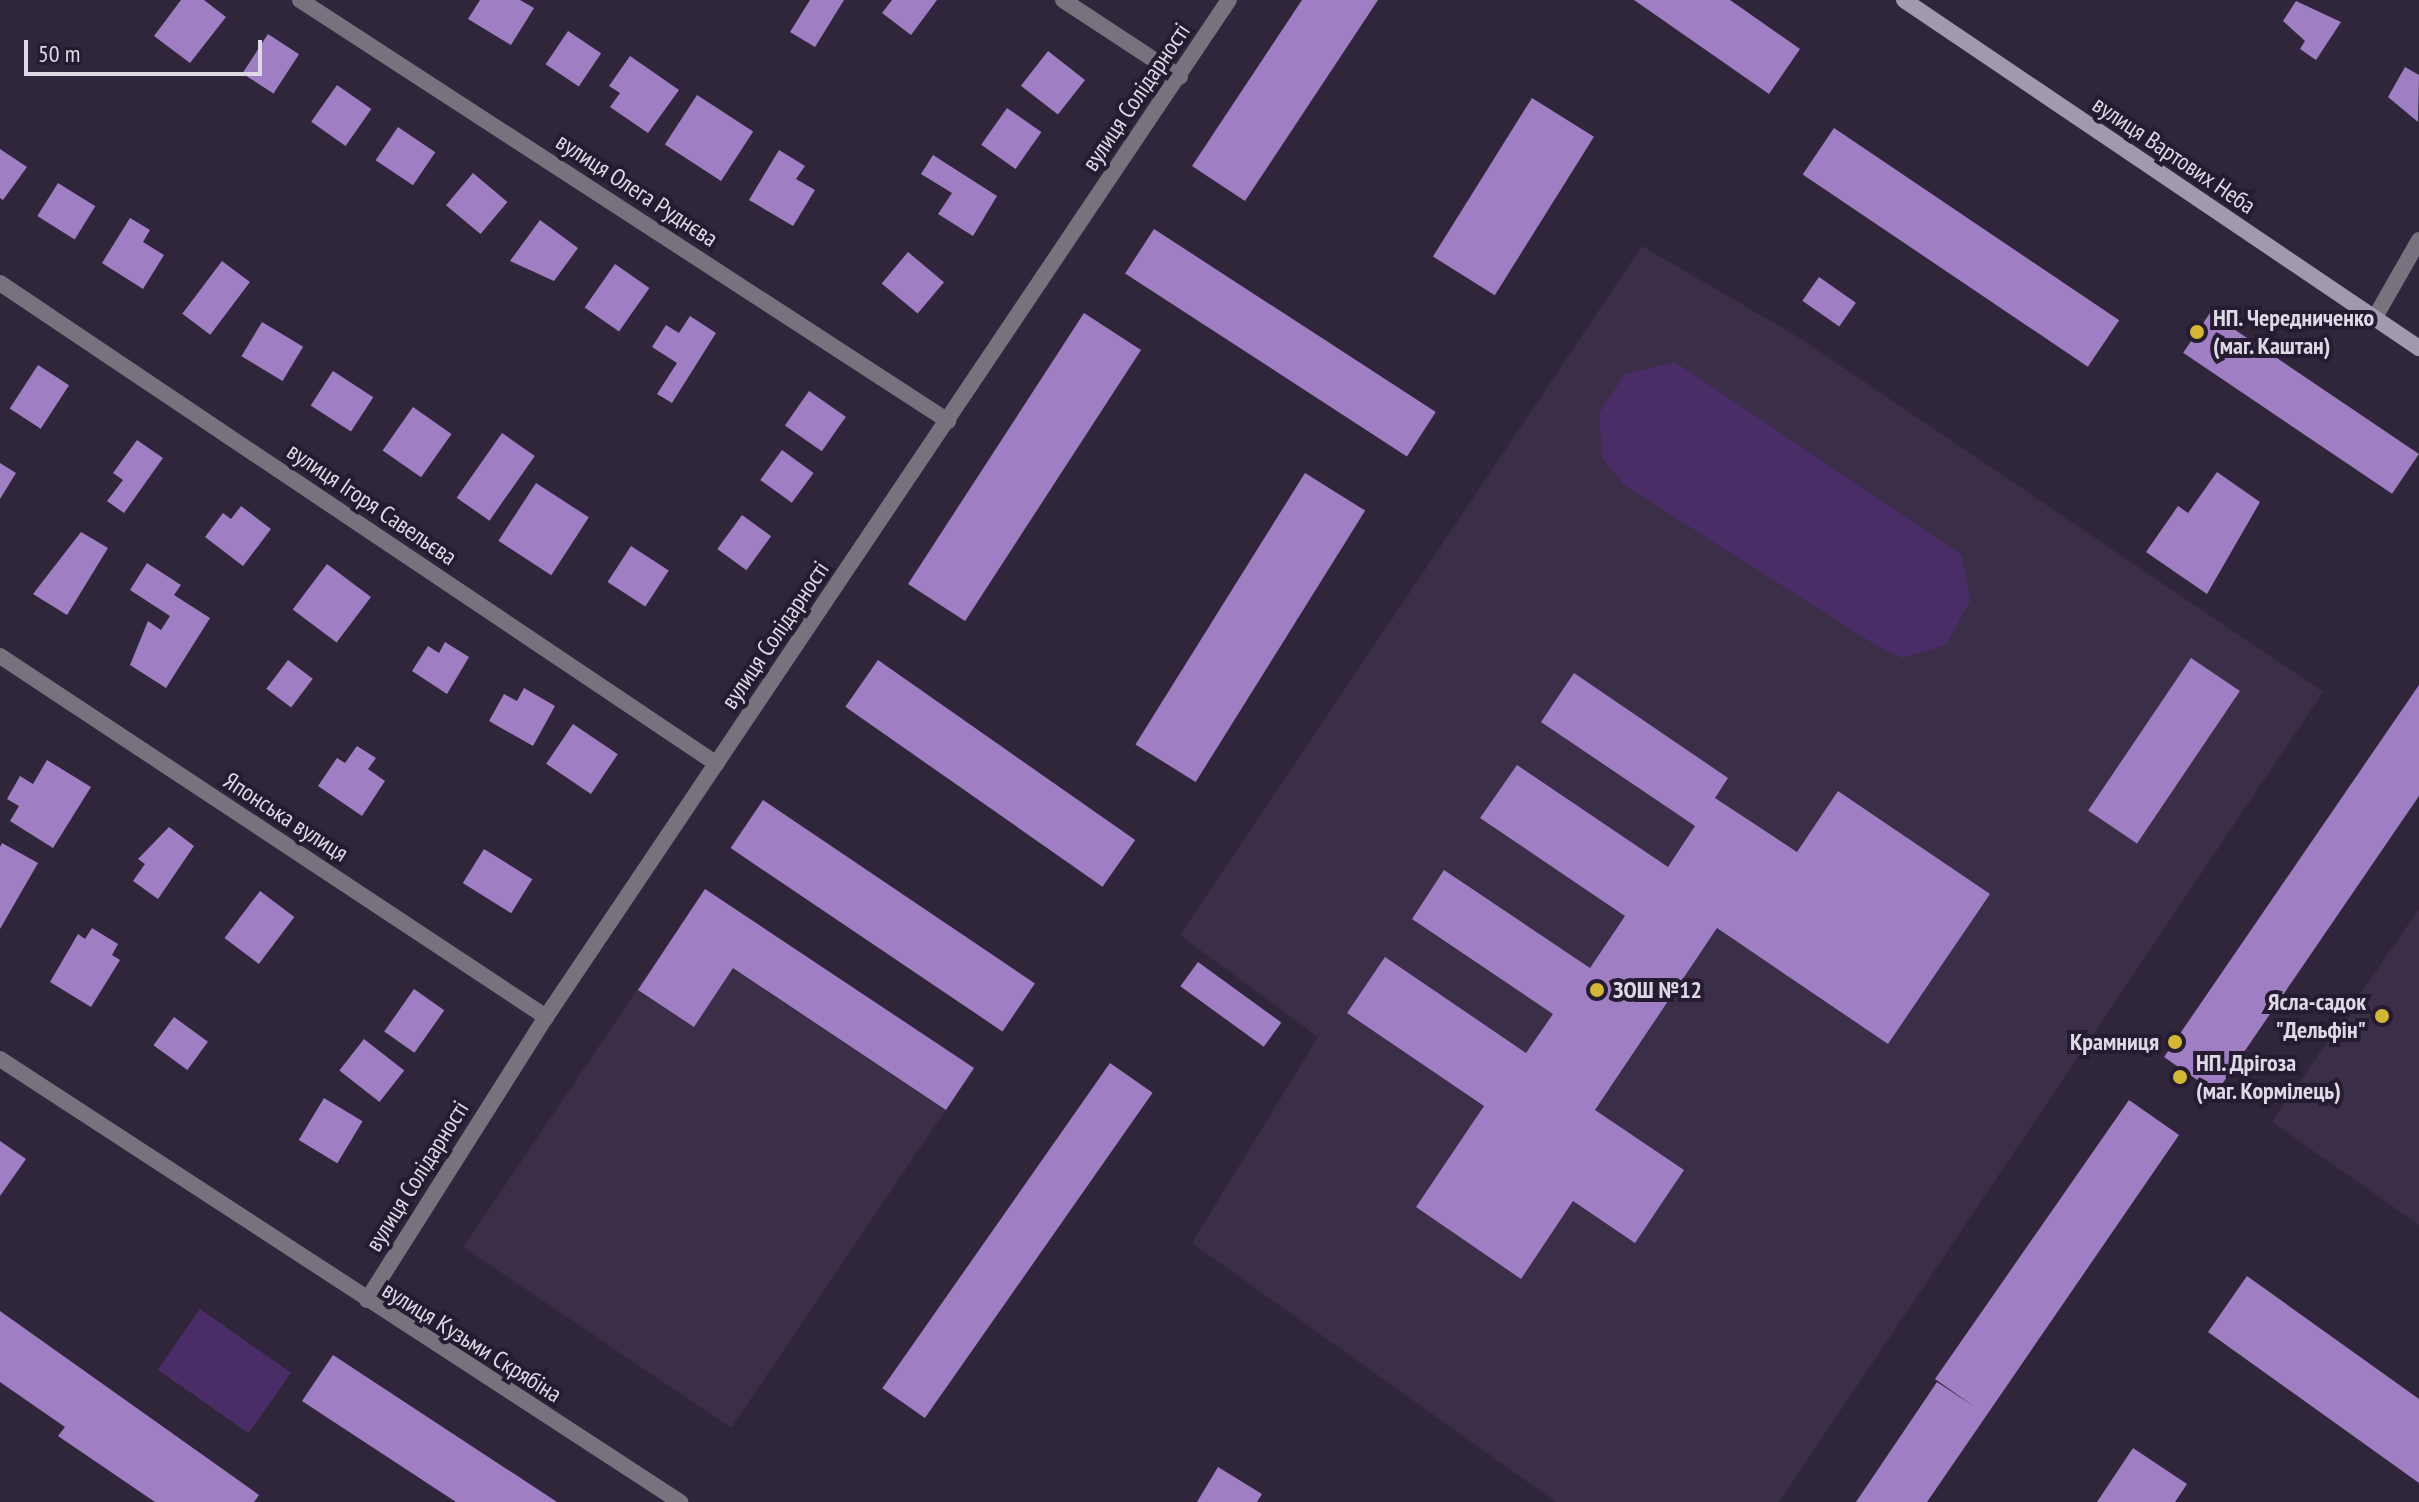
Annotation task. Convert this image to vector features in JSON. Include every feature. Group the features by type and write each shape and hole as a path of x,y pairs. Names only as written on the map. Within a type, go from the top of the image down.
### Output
{"street":[{"name":"вулиця Олега Руднєва","path":"300,0 948,421"},
{"path":"1063,0 1180,77"},
{"name":"вулиця Солідарності","path":"367,1300 546,1017 1229,0"},
{"name":"вулиця Вартових Неба","path":"1904,0 2419,348"},
{"path":"2374,319 2419,240"},
{"name":"вулиця Ігоря Савельєва","path":"0,283 717,764"},
{"name":"Японська вулиця","path":"0,656 546,1017"},
{"name":"вулиця Кузьми Скрябіна","path":"0,1059 680,1502"}],"shaded area":[{"path":"1642,246 1798,337 2323,692 1779,1502 1556,1502 1192,1243 1318,1037 1180,935"},
{"path":"1675,362 1962,555 1970,601 1946,645 1902,658 1877,646 1624,485 1602,458 1599,413 1625,374"},
{"path":"705,889 973,1070 731,1428 463,1247"},
{"name":"Ясла-садок \"Дельфін\"","path":"2419,909 2419,1225 2272,1122"},
{"path":"200,1309 291,1373 248,1433 158,1370"}],"building":[{"path":"181,0 204,0 226,17 190,63 154,36"},
{"path":"480,0 520,0 534,8 511,45 468,19"},
{"path":"810,0 844,0 815,47 790,32"},
{"path":"892,0 937,0 911,35 882,13"},
{"path":"1302,0 1378,0 1245,201 1192,166"},
{"path":"1634,0 1730,0 1800,49 1769,94"},
{"path":"2296,1 2341,22 2316,60 2300,49 2305,41 2283,21"},
{"path":"568,31 601,53 579,87 546,64"},
{"path":"268,34 299,54 273,94 242,73"},
{"path":"1048,51 1085,80 1058,115 1021,86"},
{"path":"630,56 679,90 648,133 610,107 620,93 609,86"},
{"path":"2405,67 2419,75 2418,122 2388,97"},
{"path":"337,85 371,109 346,146 311,122"},
{"path":"697,95 753,131 721,181 665,144"},
{"path":"1532,98 1594,137 1495,295 1433,257"},
{"path":"1007,108 1041,132 1016,169 981,145"},
{"path":"398,127 435,152 413,185 376,160"},
{"path":"1834,128 2119,320 2088,367 1803,174"},
{"path":"0,149 27,167 3,200 0,198"},
{"path":"779,150 805,166 796,179 815,190 793,226 749,200"},
{"path":"933,155 997,196 973,236 938,214 952,193 921,174"},
{"path":"473,173 507,202 480,234 446,205"},
{"path":"58,183 95,206 75,239 37,216"},
{"path":"130,218 150,230 143,242 164,255 143,289 102,263"},
{"path":"540,220 578,248 554,281 510,261"},
{"path":"1154,229 1436,412 1407,456 1125,273"},
{"path":"908,252 944,282 918,314 882,283"},
{"path":"222,261 250,282 210,335 182,314"},
{"path":"615,264 649,288 619,332 585,307"},
{"path":"1819,277 1856,303 1839,327 1802,301"},
{"path":"1084,313 1141,350 965,621 908,584"},
{"path":"2210,313 2419,454 2392,494 2183,353"},
{"path":"690,316 716,333 672,403 657,394 677,363 652,347 666,325 679,333"},
{"path":"262,322 303,347 283,381 241,356"},
{"path":"38,365 69,385 41,429 10,409"},
{"path":"333,371 373,397 351,432 311,405"},
{"path":"809,391 846,417 822,451 785,425"},
{"path":"413,407 452,434 421,477 383,450"},
{"path":"502,433 535,456 489,521 457,498"},
{"path":"137,440 163,458 124,513 107,501 123,480 113,473"},
{"path":"782,450 814,473 792,503 760,480"},
{"path":"0,463 16,473 0,499"},
{"path":"2217,472 2260,502 2207,594 2146,552 2178,506 2188,513"},
{"path":"1305,473 1365,511 1196,782 1135,744"},
{"path":"536,483 589,517 551,575 498,541"},
{"path":"241,506 271,529 243,566 205,537 223,513 231,519"},
{"path":"742,515 771,536 746,570 717,549"},
{"path":"81,532 108,548 67,615 33,594"},
{"path":"631,546 669,571 645,607 608,582"},
{"path":"147,563 181,585 174,595 210,618 166,688 130,665 148,621 161,630 170,616 130,590"},
{"path":"327,564 371,597 337,643 293,610"},
{"path":"445,642 469,657 447,694 412,671 428,646 439,653"},
{"path":"2191,658 2240,691 2137,844 2088,811"},
{"path":"288,660 313,679 291,707 266,689"},
{"path":"878,660 1135,840 1103,887 845,707"},
{"name":"ЗОШ №12","path":"1574,673 1728,778 1715,798 1797,852 1838,791 1990,894 1888,1044 1717,928 1595,1110 1684,1170 1635,1243 1573,1201 1521,1279 1416,1207 1484,1106 1347,1013 1385,957 1526,1053 1553,1014 1412,919 1444,870 1590,968 1625,916 1480,818 1517,765 1668,867 1695,826 1541,722"},
{"path":"2419,685 2419,796 2216,1093 2164,1057"},
{"path":"524,688 555,706 533,746 489,721 504,694 517,701"},
{"path":"573,724 618,754 591,794 546,764"},
{"path":"357,746 376,758 368,769 385,781 362,816 318,786 337,758 345,763"},
{"path":"47,760 91,787 53,848 10,821 19,806 7,799 20,776 33,784"},
{"path":"763,800 1035,983 1002,1031 731,848"},
{"path":"169,827 194,846 158,899 133,881 145,864 138,859"},
{"path":"2,843 38,863 0,929 0,847"},
{"path":"484,849 532,879 511,913 463,883"},
{"path":"705,889 974,1068 946,1110 733,968 694,1027 638,990"},
{"path":"260,891 294,917 259,964 224,938"},
{"path":"92,928 118,944 112,955 120,960 91,1007 50,982 78,934 85,939"},
{"path":"1198,962 1281,1023 1264,1047 1180,986"},
{"path":"414,989 444,1010 414,1053 384,1032"},
{"path":"174,1017 208,1042 187,1070 153,1045"},
{"path":"364,1039 404,1070 380,1102 339,1071"},
{"path":"1110,1063 1153,1093 925,1418 882,1388"},
{"path":"324,1098 363,1121 337,1163 299,1140"},
{"path":"2129,1100 2179,1135 1927,1502 1856,1502 1937,1382 1975,1407 1935,1379"},
{"path":"0,1141 26,1159 0,1196"},
{"path":"2247,1276 2419,1399 2419,1483 2208,1332"},
{"path":"0,1311 259,1495 254,1502 155,1502 58,1436 65,1427 0,1382"},
{"path":"333,1355 557,1502 456,1502 302,1401"},
{"path":"2133,1448 2187,1484 2175,1502 2097,1502"},
{"path":"1218,1467 1262,1494 1257,1502 1197,1502"}],"place":[{"name":"НП. Чередниченко (маг. Каштан)","path":"2197,332"},
{"name":"ЗОШ №12","path":"1597,990"},
{"name":"Ясла-садок \"Дельфін\"","path":"2382,1016"},
{"name":"Крамниця","path":"2175,1042"},
{"name":"НП. Дрігоза (маг. Кормілець)","path":"2180,1077"}]}
